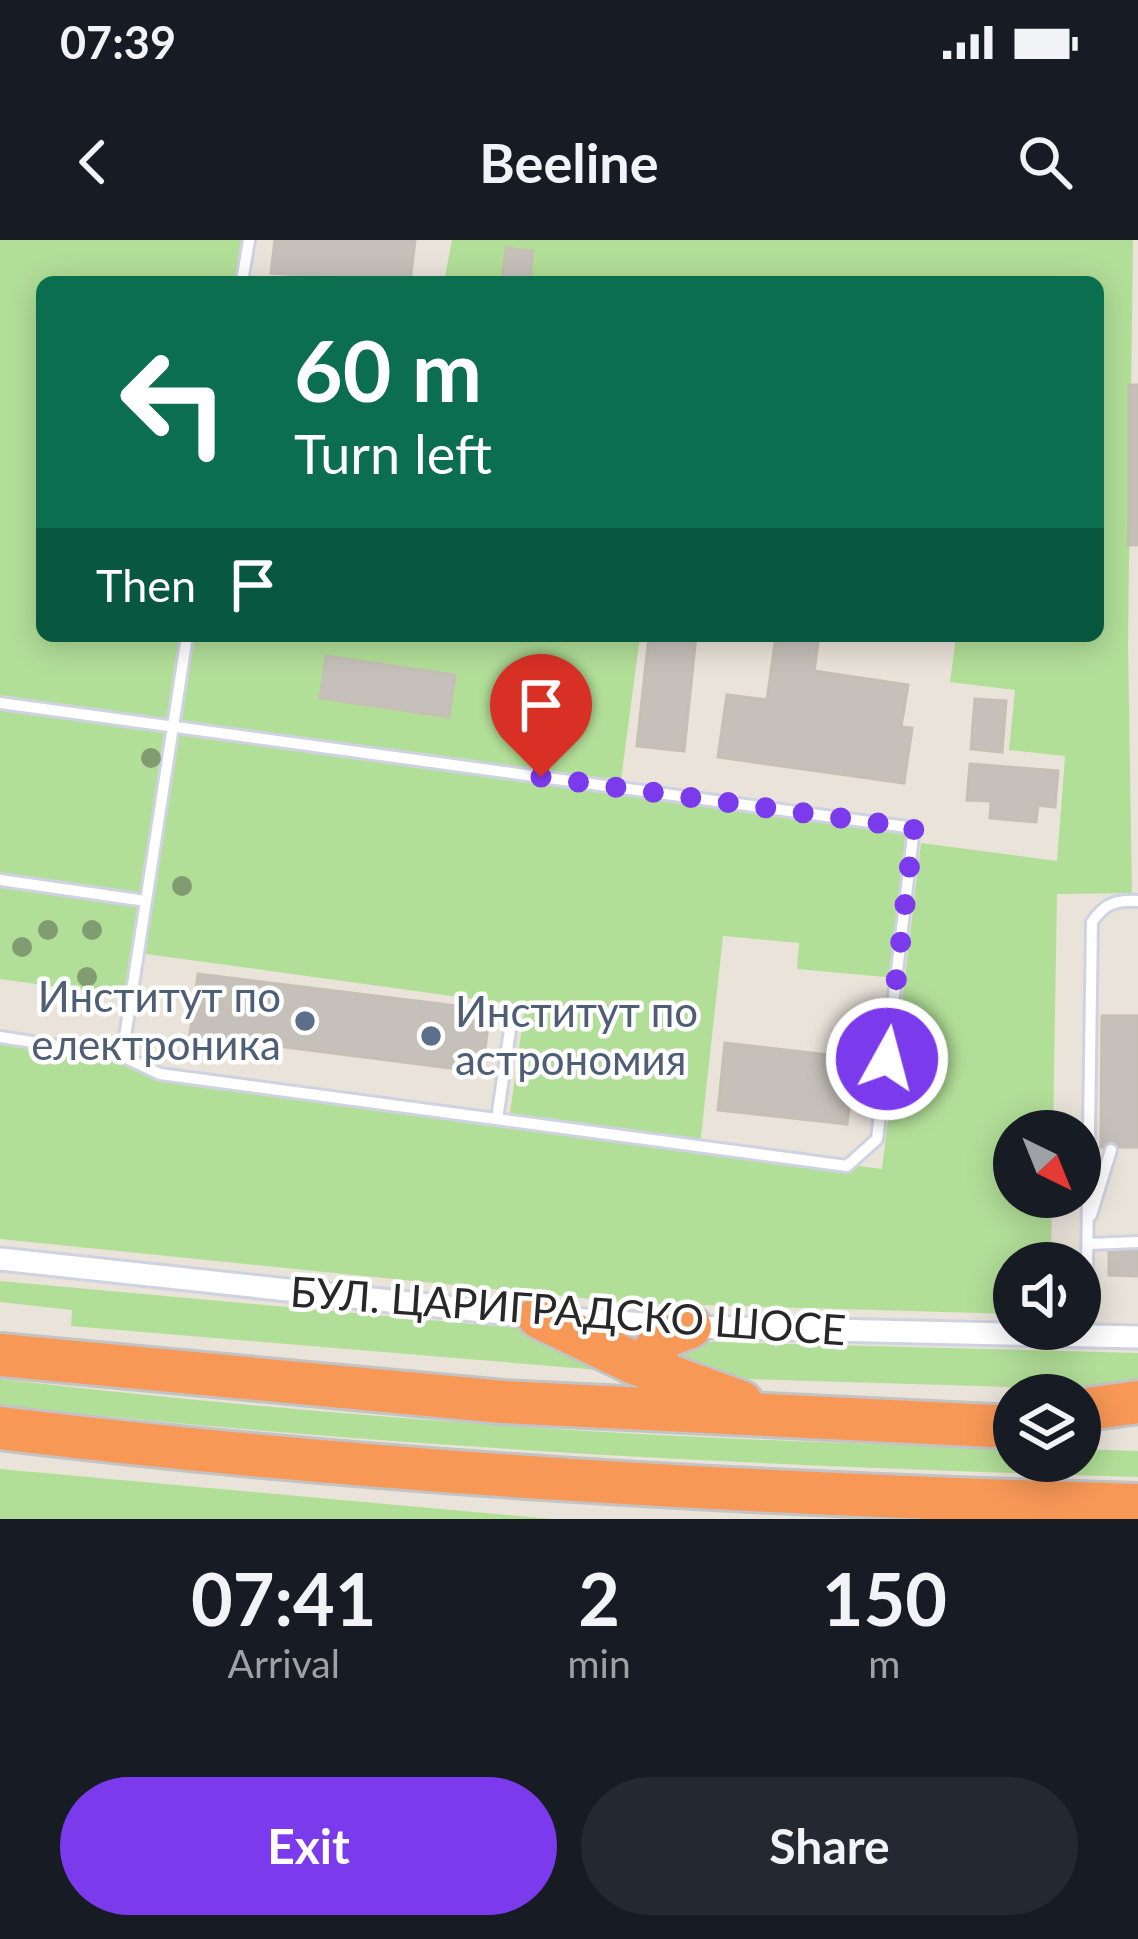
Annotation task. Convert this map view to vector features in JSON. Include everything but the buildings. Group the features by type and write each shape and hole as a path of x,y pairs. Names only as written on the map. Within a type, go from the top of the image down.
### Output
{"highway":[{"path":"539,1317 666,1376 793,1420"},
{"path":"666,1376 656,1348 666,1336 690,1327"},
{"path":"0,1354 353,1391 793,1420 993,1426"},
{"path":"1101,1407 1138,1402"},
{"path":"945,1425 993,1420"},
{"path":"0,1428 304,1461 794,1494 1138,1505"},
{"path":"1101,1429 1138,1430"},
{"path":"706,1519 794,1494 877,1519"}],"street":[{"name":"БУЛ. ЦАРИГРАДСКО ШОСЕ","path":"0,1258 539,1317 690,1327 993,1334"},
{"name":"БУЛ. ЦАРИГРАДСКО ШОСЕ","path":"1101,1336 1138,1337"}],"lane":[{"path":"243,276 249,240"},
{"path":"122,1056 187,642"},
{"path":"0,703 914,828 877,1139 847,1166 160,1074 122,1056 0,1037"},
{"path":"0,880 146,901"},
{"path":"1086,1110 1092,922 1102,907 1138,901"},
{"path":"496,1119 512,1016"},
{"path":"1101,1182 1111,1150"},
{"path":"1089,1242 1090,1218"},
{"path":"1101,1244 1138,1242"}],"green space":[{"path":"0,240 249,240 243,276 36,276 36,642 639,642 620,788 914,828 896,978 797,969 799,943 723,936 700,1146 882,1169 921,843 1057,861 1065,756 1009,750 1015,690 950,682 955,642 1104,642 1104,276 445,276 452,240 1133,240 1128,643 1132,893 1057,894 1053,1110 993,1110 993,1218 1052,1218 1051,1242 993,1242 993,1313 630,1303 0,1239 0,1038 111,1055 148,1073 509,1120 525,1006 139,953 131,997 0,979"},
{"path":"0,1281 539,1330 623,1372 71,1326 72,1310 0,1302"},
{"path":"679,1341 1138,1353 1138,1391 1101,1390 1101,1374 993,1374 993,1387 717,1378 683,1373 671,1346"},
{"path":"0,1379 506,1426 993,1447 993,1472 426,1443 0,1405"},
{"path":"1101,1450 1138,1451 1138,1477 1101,1476"},
{"path":"0,1469 552,1519 0,1519"}],"place":[{"name":"Институт по електроника","path":"305,1021"},
{"name":"Институт по астрономия","path":"431,1036"}],"route":[{"path":"541,777 914,828 887,1059"}]}
